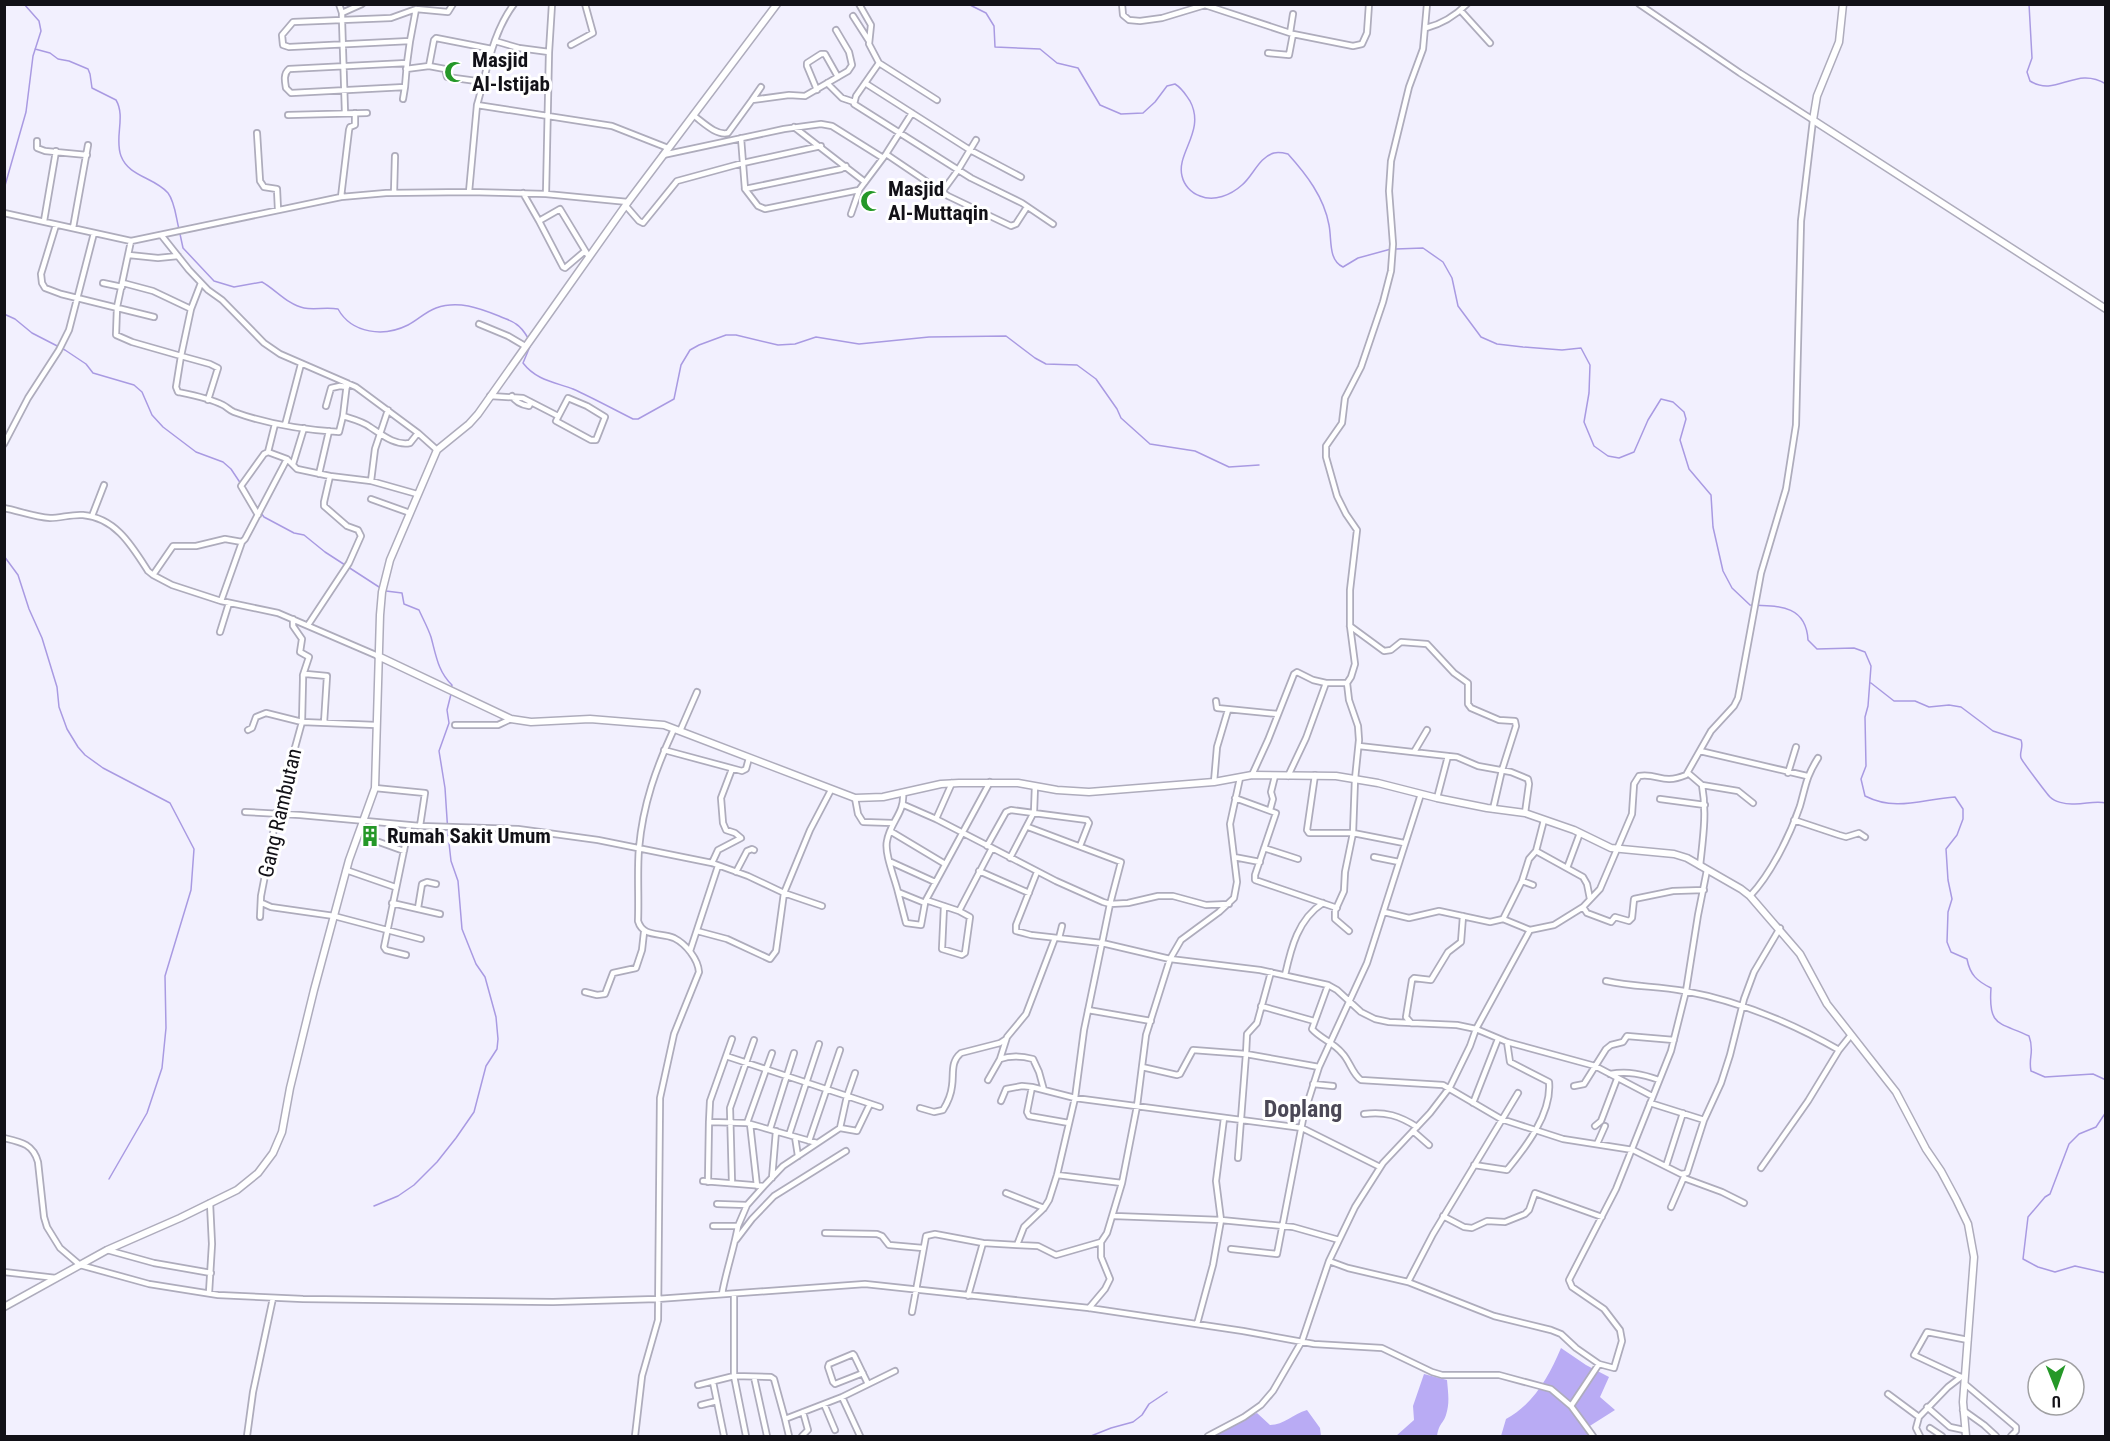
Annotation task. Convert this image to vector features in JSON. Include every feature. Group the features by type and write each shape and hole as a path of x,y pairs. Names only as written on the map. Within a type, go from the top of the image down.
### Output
{"street":[{"path":"339,4 342,13 345,113"},
{"path":"410,41 285,46 282,38 285,29 293,22 391,18 416,9 448,12 453,4"},
{"path":"469,192 477,105 495,40 514,4"},
{"path":"546,194 552,4"},
{"path":"572,45 592,35 593,31 585,4"},
{"path":"859,4 871,25 869,41"},
{"path":"1122,4 1122,12 1126,18 1140,21 1182,13 1198,6 1216,6 1292,34 1353,46 1362,44 1367,33 1369,4"},
{"path":"1349,931 1335,919 1344,891 1345,872 1353,833 1359,746 1358,726 1349,700 1347,683 1354,664 1350,626 1350,590 1357,530 1337,496 1326,457 1326,446 1342,423 1345,398 1361,367 1392,272 1393,244 1389,191 1391,161 1409,87 1423,49 1427,4"},
{"path":"1426,28 1438,25 1467,4"},
{"path":"1639,4 1740,73 2106,309"},
{"path":"342,13 359,5 363,19"},
{"path":"4,1306 107,1250 237,1190 261,1170 273,1153 282,1132 290,1088 346,870 375,788 382,589 390,560 417,495 437,450 469,424 587,254 775,5"},
{"path":"1384,912 1415,918 1439,911 1490,922 1503,919 1530,930 1554,925 1583,907 1603,883 1632,814 1634,784 1639,776 1667,780 1677,779 1688,773 1711,731 1737,702 1764,559 1784,501 1796,425 1801,220 1817,96 1839,42 1842,5"},
{"path":"403,99 406,63 416,9"},
{"path":"1461,10 1490,43"},
{"path":"401,14 403,17 414,19"},
{"path":"1268,53 1290,55 1293,14"},
{"path":"853,15 879,63 937,100"},
{"path":"752,100 789,95 805,96 849,71 852,65 849,52 836,30"},
{"path":"429,66 436,38 492,49"},
{"path":"495,40 519,48 549,52"},
{"path":"817,90 807,63 821,54 825,54 838,77"},
{"path":"405,87 289,92 285,77 289,69 406,63"},
{"path":"854,102 879,63"},
{"path":"406,69 429,66 446,69 447,77 484,82"},
{"path":"865,82 970,150 1021,177"},
{"path":"827,83 843,98 854,102 857,107 958,170 1027,207 1053,224"},
{"path":"692,115 718,133 728,133 761,87"},
{"path":"477,105 612,126 668,148"},
{"path":"341,197 349,130 355,124 356,113"},
{"path":"288,115 367,113"},
{"path":"851,214 859,190 885,156 912,113"},
{"path":"663,155 794,127 821,124 832,126 942,192 1011,226 1016,225 1027,207"},
{"path":"794,127 865,182"},
{"path":"257,133 260,181 264,187 277,189 278,210"},
{"path":"741,138 745,189 758,206 765,209 859,190"},
{"path":"942,192 976,140"},
{"path":"37,141 38,148 87,155"},
{"path":"73,228 88,145"},
{"path":"4,213 131,241 341,197 394,193 469,192 546,194 627,204 639,221 645,222 677,181 743,163 821,146"},
{"path":"44,221 56,152"},
{"path":"394,193 395,156"},
{"path":"745,189 841,169 846,166"},
{"path":"523,193 563,267 565,268 587,254"},
{"path":"538,221 560,209 570,222 587,254"},
{"path":"56,225 41,274 45,288 154,317"},
{"path":"4,444 28,398 63,345 78,298 94,233"},
{"path":"162,236 201,283 222,300 264,343 280,354 347,385 388,410 437,450"},
{"path":"131,241 117,307 116,335 218,368 208,399"},
{"path":"129,255 158,258 178,256"},
{"path":"103,283 153,291 191,309"},
{"path":"201,283 191,309 181,356 177,391 208,399 224,405 231,411 274,424 339,432 347,385"},
{"path":"479,324 528,342"},
{"path":"285,425 301,364"},
{"path":"326,406 331,388 347,385"},
{"path":"490,396 512,396 531,402 558,416"},
{"path":"567,398 596,411 605,419 594,440 556,421 558,416 567,398"},
{"path":"371,481 375,449 388,410"},
{"path":"343,416 370,427 380,435 407,444 418,433"},
{"path":"260,513 242,485 268,452 274,424"},
{"path":"293,464 304,428"},
{"path":"319,474 329,431"},
{"path":"268,452 287,459 296,468 330,476 371,481 417,495"},
{"path":"221,601 242,542 260,513 287,459"},
{"path":"308,625 345,570 360,540 360,532 347,526 324,506 330,476"},
{"path":"92,516 104,485"},
{"path":"371,499 410,513"},
{"path":"4,508 52,518 92,516 117,528 153,575 171,585 221,601 278,613 378,656 511,719 531,722 590,719 651,723 677,730 855,798 867,799 952,783 1018,783 1089,792 1214,782 1252,776 1316,775 1355,779 1437,798 1525,813 1580,833 1611,848 1674,854 1687,858 1750,896 1780,928 1800,954 1827,1004 1896,1092 1968,1224 1974,1257 1964,1376 1965,1433 1950,1427 1927,1407"},
{"path":"153,575 173,546 196,546 225,539 242,542"},
{"path":"220,632 229,603"},
{"name":"Gang Rambutan","path":"260,917 261,897 277,813 302,722 303,675 309,657 300,651 302,639 293,626 292,619"},
{"path":"1350,626 1384,651 1391,650 1401,642 1427,644 1454,673 1468,683 1468,704 1471,708 1498,720 1515,721 1516,726 1493,809"},
{"path":"1252,776 1294,674 1297,672 1313,680 1326,683 1347,683"},
{"path":"303,675 327,676 324,723"},
{"path":"1288,776 1306,738 1326,683"},
{"path":"634,1437 642,1376 658,1320 660,1098 674,1034 699,972 699,966 690,951 674,938 644,932 639,927 639,848 654,775 664,750 697,692"},
{"path":"1216,701 1216,707 1228,710 1278,714"},
{"path":"1214,782 1218,747 1228,710"},
{"path":"248,730 252,728 256,717 266,713 302,722 376,725"},
{"path":"455,725 498,725 511,719"},
{"path":"1414,752 1427,730"},
{"path":"1359,746 1457,757 1478,766 1502,770 1528,779 1525,813"},
{"path":"1788,773 1796,747"},
{"path":"664,750 732,769 744,770 749,758"},
{"path":"1700,751 1807,776"},
{"path":"1437,798 1448,756"},
{"path":"1750,896 1772,864 1794,820 1807,776 1818,758"},
{"path":"690,951 718,850 741,838 726,830 723,823 722,798 732,769"},
{"path":"1688,773 1702,785 1738,791 1753,803"},
{"path":"1316,775 1308,832 1353,833 1404,843"},
{"path":"1269,810 1273,799 1271,792 1275,776"},
{"path":"1089,1308 1105,1289 1110,1279 1101,1257 1101,1242 1114,1216 1137,1106 1146,1035 1170,959 1181,940 1234,898 1236,890 1230,824 1240,778"},
{"path":"903,793 904,805 893,823 886,843 906,923 920,926 925,901 990,782"},
{"path":"936,819 952,783"},
{"path":"1700,866 1705,820 1702,785"},
{"path":"1010,858 1034,812 1035,786"},
{"path":"375,788 425,793 420,826"},
{"path":"697,931 727,939 770,959 776,951 784,893 810,830 831,790"},
{"path":"1231,1249 1276,1255 1313,1084 1367,963 1420,794"},
{"path":"855,798 858,814 863,822 893,823"},
{"path":"1235,798 1276,813 1255,875 1256,881 1337,908"},
{"path":"1660,799 1705,805"},
{"path":"904,805 962,832 1037,872 1103,902 1128,903 1158,896 1173,896 1206,905 1229,904"},
{"path":"959,911 1007,811 1034,812 1088,821 1080,846"},
{"path":"245,812 452,829 518,829 598,840 715,864 822,906"},
{"path":"1503,919 1522,881 1529,859 1536,851 1544,820"},
{"path":"1794,820 1842,836 1859,833 1866,837"},
{"path":"406,955 384,949 395,887 410,826"},
{"path":"1017,1245 1024,1227 1049,1200 1057,1175 1075,1098 1088,1010 1110,904 1122,862 1028,827"},
{"path":"890,831 945,864"},
{"path":"1567,868 1580,833"},
{"path":"379,842 404,851"},
{"path":"1264,848 1298,859"},
{"path":"736,872 747,851 754,850"},
{"path":"1536,851 1583,877 1590,899"},
{"path":"1234,857 1260,862"},
{"path":"1374,857 1399,862"},
{"path":"891,862 935,882"},
{"path":"346,870 395,887"},
{"path":"1329,1261 1348,1268 1408,1282 1494,1316 1551,1330 1561,1334 1599,1364 1614,1368 1621,1349 1622,1333 1604,1309 1572,1287 1569,1280 1633,1150 1674,1040 1686,991 1707,870"},
{"path":"979,871 1029,893"},
{"path":"1037,872 1016,925 1016,931 1102,944 1170,959 1271,972 1328,985 1337,990 1361,1012 1375,1019 1389,1022 1457,1025 1476,1029 1507,1042 1595,1066 1652,1096"},
{"path":"1522,881 1533,885"},
{"path":"418,908 422,884 428,882 436,884"},
{"path":"1583,907 1587,913 1611,922 1615,917 1629,921 1632,918 1634,899 1673,891 1704,890"},
{"path":"898,892 944,906 969,915 965,953 962,955 942,949 944,906"},
{"path":"262,903 271,907 334,916 421,939"},
{"path":"392,903 440,914"},
{"path":"1285,975 1299,930 1313,910 1323,903"},
{"path":"1412,1023 1406,1017 1412,980 1414,978 1431,980 1448,952 1461,942 1463,916"},
{"path":"988,1080 1000,1059 1010,1032 1026,1014 1062,926"},
{"path":"1671,1207 1690,1163 1704,1120 1721,1083 1742,1004 1754,972 1780,928"},
{"path":"1208,1437 1245,1417 1261,1405 1273,1391 1302,1341 1329,1261 1355,1207 1380,1167 1450,1088 1476,1029 1530,930"},
{"path":"585,992 603,995 614,973 636,968 642,950 644,932"},
{"path":"1238,1158 1247,1034 1256,1024 1271,972"},
{"path":"1606,981 1625,985 1663,987 1742,1004 1792,1024 1839,1050"},
{"path":"1328,985 1312,1028 1314,1032 1331,1041 1347,1058 1361,1080 1443,1085 1503,1119 1563,1139 1633,1150 1744,1203"},
{"path":"1261,1006 1314,1021"},
{"path":"1088,1010 1151,1021"},
{"path":"1761,1168 1851,1035"},
{"path":"1574,1086 1584,1084 1608,1047 1624,1042 1627,1036 1674,1040"},
{"path":"709,1122 710,1101 732,1039"},
{"path":"920,1108 934,1112 943,1110 950,1099 953,1064 956,1056 1000,1043 1006,1039"},
{"path":"1473,1103 1498,1039"},
{"path":"732,1184 730,1108 754,1040"},
{"path":"1474,1165 1507,1170 1535,1131 1547,1106 1550,1084 1510,1062 1507,1042"},
{"path":"789,1135 819,1044"},
{"path":"809,1141 840,1050"},
{"path":"1142,1067 1180,1074 1192,1050 1246,1054 1319,1067"},
{"path":"757,1186 748,1123 772,1053"},
{"path":"770,1130 794,1053"},
{"path":"726,1056 880,1107"},
{"path":"1000,1059 1010,1056 1033,1059 1044,1090"},
{"path":"840,1128 855,1073"},
{"path":"1610,1074 1634,1073 1659,1080"},
{"path":"1597,1144 1604,1127 1595,1126 1601,1121 1617,1079"},
{"path":"1313,1084 1333,1086"},
{"path":"1001,1101 1006,1089 1010,1087 1032,1087 1075,1098 1302,1128 1380,1167"},
{"path":"1032,1087 1027,1112 1029,1116 1069,1123"},
{"path":"1408,1282 1443,1216 1518,1093"},
{"path":"1650,1102 1704,1120"},
{"path":"722,1294 738,1226 747,1205 783,1166 817,1143 840,1128 857,1131 870,1104"},
{"path":"710,1109 705,1181 764,1186"},
{"path":"1666,1166 1683,1113"},
{"path":"1364,1114 1399,1116 1429,1145"},
{"path":"1197,1324 1213,1265 1221,1220 1216,1181 1224,1118"},
{"path":"709,1122 748,1123 817,1143"},
{"path":"772,1178 776,1131"},
{"path":"795,1137 798,1156"},
{"path":"4,1138 25,1142 35,1154 38,1162 42,1208 47,1227 60,1248 80,1265 149,1284 209,1293 273,1298 553,1302 657,1299 865,1284 1089,1308 1324,1345 1382,1348 1442,1375 1456,1377 1487,1374 1534,1383 1558,1394 1571,1406 1593,1437"},
{"path":"736,1240 774,1196 846,1151"},
{"path":"1057,1175 1122,1183"},
{"path":"1006,1193 1044,1208"},
{"path":"1443,1216 1464,1227 1472,1228 1487,1221 1505,1222 1525,1214 1529,1210 1535,1193 1602,1217"},
{"path":"209,1293 210,1203"},
{"path":"717,1204 747,1205"},
{"path":"1114,1216 1221,1220 1283,1226 1306,1229 1339,1240"},
{"path":"713,1226 738,1226"},
{"path":"825,1233 877,1234 882,1236 889,1245 923,1248"},
{"path":"912,1312 923,1248 926,1236 930,1234 983,1243 1038,1246 1056,1255 1101,1242"},
{"path":"968,1296 983,1243"},
{"path":"107,1250 154,1263 211,1273"},
{"path":"4,1272 56,1278"},
{"path":"734,1294 734,1376 746,1437"},
{"path":"247,1437 253,1392 273,1298"},
{"path":"1964,1376 1914,1355 1927,1332 1968,1340"},
{"path":"863,1373 835,1384 828,1367 853,1354 863,1373 868,1384"},
{"path":"1571,1406 1599,1364"},
{"path":"785,1419 824,1404 895,1371"},
{"path":"698,1385 734,1376 771,1377 774,1379 789,1437"},
{"path":"1920,1437 1916,1428 1919,1417 1927,1407 1964,1376"},
{"path":"754,1377 766,1437"},
{"path":"713,1382 724,1437"},
{"path":"1965,1384 2016,1427 2011,1437"},
{"path":"1888,1394 1919,1417"},
{"path":"842,1396 860,1437"},
{"path":"701,1405 717,1401"},
{"path":"824,1404 835,1430"},
{"path":"1963,1410 1996,1437"},
{"path":"802,1437 808,1430 803,1413"},
{"path":"1930,1428 1942,1437"}],"shaded area":[{"path":"1561,1348 1609,1377 1600,1397 1615,1410 1585,1429 1594,1436 1501,1436 1506,1419 1525,1406 1540,1388"},
{"path":"1424,1374 1447,1380 1447,1411 1437,1436 1396,1436 1414,1420 1413,1406"},
{"path":"1307,1410 1320,1428 1321,1436 1205,1436 1219,1427 1257,1413 1270,1425 1280,1423"}],"waterway":[{"path":"4,189 26,112 33,56 41,31 39,21 24,4"},
{"path":"968,4 986,13 994,26 995,47 1040,49 1057,63 1078,68 1100,105 1121,114 1143,113 1167,86 1175,84 1178,86 1190,101 1195,122 1181,167 1182,176 1191,191 1197,195 1217,198 1233,192 1250,177 1264,158 1274,153 1288,154 1308,178 1319,196 1327,215 1333,255 1338,264 1343,267 1358,258 1391,249"},
{"path":"2029,4 2032,58 2027,72 2030,81 2049,86 2085,78 2106,84"},
{"path":"35,49 88,69 92,88 116,100 120,113 119,149 121,156 136,173 156,183 168,193 174,205 179,229"},
{"path":"180,234 183,248 214,281 234,287 262,282 298,306 308,309 338,309 351,324 369,331 399,329 436,308 460,305 484,310 512,321 528,338"},
{"path":"1396,249 1423,248 1443,262 1452,278 1458,306 1481,337 1497,344 1523,347 1562,350 1581,348 1590,365 1589,393 1584,422 1594,446 1608,456 1619,458 1634,452 1648,420 1661,399 1673,402 1684,412 1686,419 1680,440 1689,469 1711,495 1713,527 1723,571 1732,588 1750,605 1780,607 1796,613 1802,619 1808,640 1817,649 1854,648 1865,652 1871,666 1865,717 1866,766 1861,779 1865,796 1877,801 1899,804 1955,797 1963,809 1963,819 1957,835 1946,849 1952,899 1948,912 1947,942 1951,952 1967,959 1975,977 1991,988 1992,1010 1998,1022 2029,1036 2031,1071 2045,1077 2093,1074 2106,1080"},
{"path":"4,314 15,319 32,333 65,350 86,364 93,373 134,385 142,392 152,415 163,427 196,452 223,462 241,484"},
{"path":"531,344 523,363 528,369 546,380 573,389 633,419 638,419 674,399 681,365 690,350 726,335 736,335 778,345 795,344 816,337 859,344 929,337 1006,336 1046,364 1077,365 1096,379 1121,418 1150,444 1195,451 1229,467 1259,465"},
{"path":"255,505 264,517 294,533 304,535 325,552 379,587"},
{"path":"4,556 18,575 29,609 42,638 57,687 59,707 67,729 78,747 103,768 170,803 194,849 191,890 165,976 166,1028 162,1068 147,1113 109,1179"},
{"path":"386,591 402,593 404,604 419,610 430,634 441,669 452,685 451,689"},
{"path":"1871,683 1894,701 1915,701 1929,707 1949,705 1961,707 1993,731 2021,740 2021,758 2048,795 2055,800 2069,804 2106,803"},
{"path":"374,1206 398,1196 414,1185 437,1162 456,1138 474,1112 486,1066 497,1049 496,1017 485,977 476,964 462,929 458,881 451,861 445,788 439,751 449,723 447,710 451,694"},
{"path":"2106,1112 2096,1127 2079,1134 2069,1144 2050,1194 2028,1217 2023,1259 2055,1272 2075,1266 2106,1273"},
{"path":"1091,1436 1133,1422 1142,1415 1149,1404 1167,1392"}],"place":[{"name":"Masjid Al-Istijab","path":"455,72"},
{"name":"Masjid Al-Muttaqin","path":"871,201"},
{"name":"Rumah Sakit Umum","path":"370,836"}],"district":[{"name":"Doplang","path":"1303,1109"}]}
